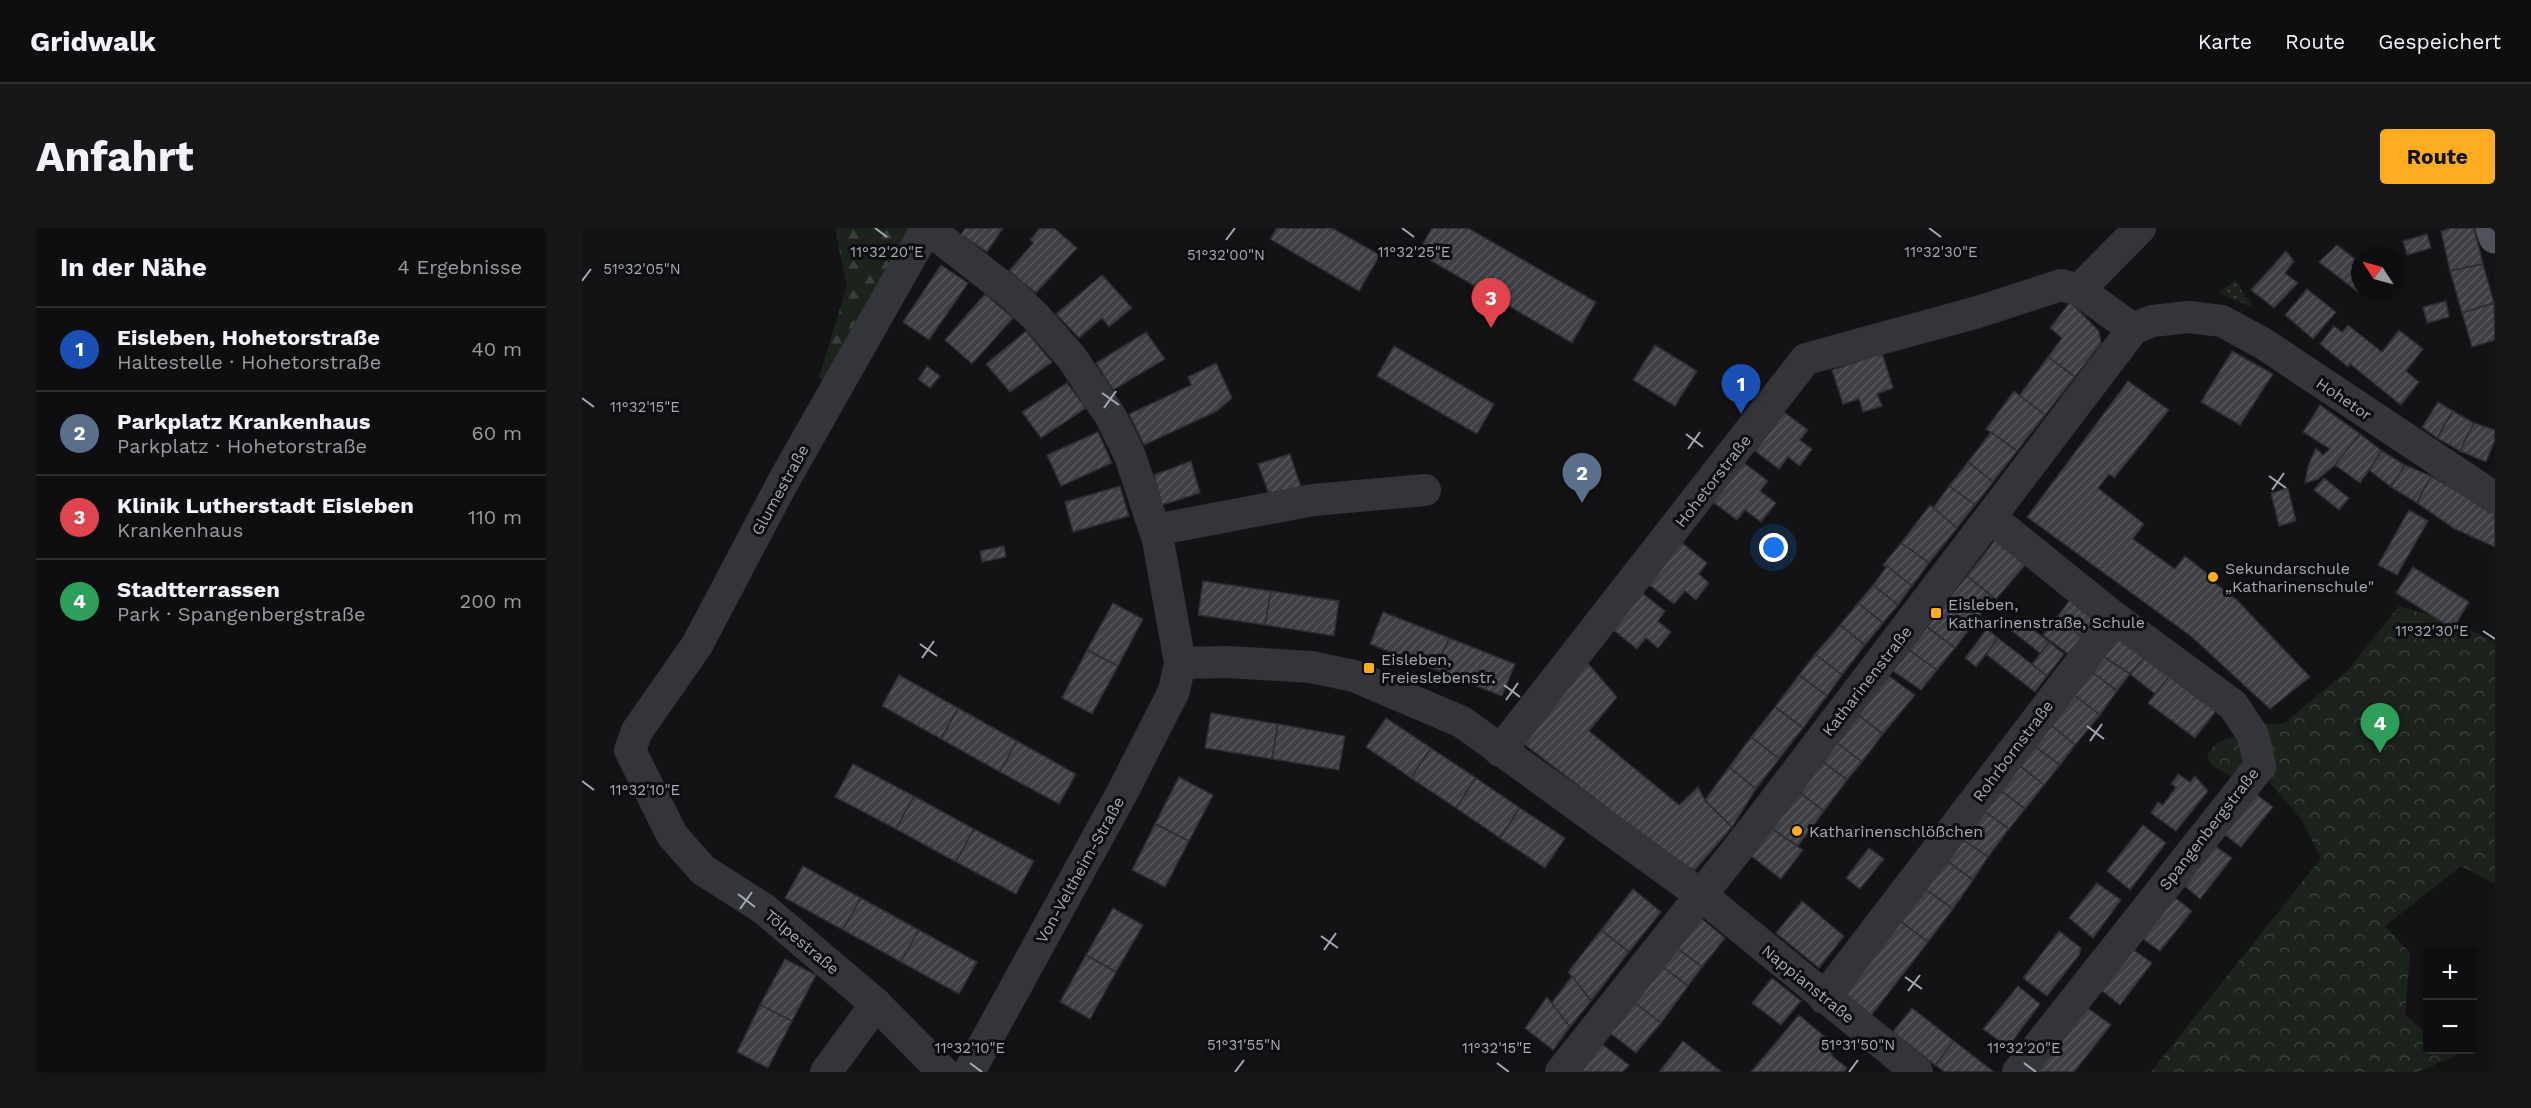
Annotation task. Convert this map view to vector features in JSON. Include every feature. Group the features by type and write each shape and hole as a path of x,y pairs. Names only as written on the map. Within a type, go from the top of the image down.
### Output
{"main road":[{"path":"2492,228 2495,237"}],"street":[{"path":"927,228 1012,294 1072,358 1111,417 1130,456 1155,530 1180,663"},
{"name":"Glumestraße","path":"630,750 637,731 697,645 783,482 927,228"},
{"path":"2133,329 2079,290 2140,228"},
{"name":"Hohetorstraße","path":"1500,751 1806,359 1978,312 2061,285 2079,290"},
{"name":"Hohetor","path":"2133,329 2152,321 2189,316 2222,321 2264,344 2432,458 2480,480 2495,498"},
{"name":"Katharinenstraße","path":"1561,1072 1701,895 2133,329"},
{"path":"1155,530 1313,500 1425,490"},
{"name":"Spangenbergstraße","path":"1991,518 2115,618 2233,705 2253,735 2260,766 2018,1072"},
{"name":"Rohrbornstraße","path":"1824,998 2115,618"},
{"name":"Nappianstraße","path":"1180,663 1228,662 1311,667 1354,676 1461,722 1701,895 1917,1072"},
{"name":"Von-Veltheim-Straße","path":"969,1072 1124,790 1174,691 1180,663"},
{"name":"Tölpestraße","path":"630,750 672,835 704,870 764,909 876,1004 943,1072"},
{"path":"826,1072 876,1004"}],"green space":[{"path":"835,228 919,228 830,387 819,377 847,286"},
{"path":"2236,280 2245,297 2252,303 2249,306 2218,293"},
{"path":"2399,606 2460,625 2495,642 2495,884 2461,866 2385,926 2410,953 2405,1015 2423,1030 2423,1054 2457,1055 2417,1072 2151,1072 2321,858 2301,819 2270,783 2261,724 2283,724 2348,670"},
{"path":"2235,737 2247,746 2243,773 2229,776 2211,765 2207,756 2218,742"}],"building":[{"path":"965,228 1003,228 987,252 961,235"},
{"path":"1040,228 1054,228 1077,248 1036,293 1009,271 1033,243 1030,240"},
{"path":"1277,228 1332,228 1380,255 1359,291 1270,239"},
{"path":"1432,228 1468,228 1596,302 1572,343 1418,253"},
{"path":"2451,228 2474,228 2483,264 2450,271 2441,231"},
{"path":"2427,234 2431,248 2407,255 2403,241"},
{"path":"2337,245 2351,256 2351,287 2319,262"},
{"path":"2286,251 2294,261 2285,273 2298,283 2274,308 2251,290"},
{"path":"2483,264 2494,303 2462,313 2450,271"},
{"path":"941,265 968,283 929,340 903,322"},
{"path":"1102,275 1132,308 1109,327 1102,318 1079,338 1056,314"},
{"path":"2307,289 2336,312 2313,339 2285,315"},
{"path":"985,294 1013,318 972,364 945,340"},
{"path":"2446,301 2449,317 2427,323 2423,307"},
{"path":"2070,302 2099,331 2101,343 2075,377 2048,357 2062,338 2050,328"},
{"path":"2494,303 2495,340 2472,347 2462,313"},
{"path":"2348,325 2382,352 2399,330 2423,349 2406,371 2419,382 2401,405 2350,364 2348,367 2320,344 2334,326 2342,332"},
{"path":"1026,331 1052,362 1010,392 986,364"},
{"path":"1146,332 1165,359 1113,390 1096,363"},
{"path":"1655,345 1697,371 1675,406 1633,380"},
{"path":"1394,346 1494,404 1477,434 1377,376"},
{"path":"2232,351 2273,374 2240,425 2201,402"},
{"path":"1882,353 1893,388 1877,394 1882,406 1863,412 1859,399 1843,404 1832,370"},
{"path":"2048,357 2075,377 2045,415 2019,396"},
{"path":"1216,363 1232,398 1217,411 1144,445 1129,414 1191,385 1188,377"},
{"path":"927,366 940,376 930,388 918,379"},
{"path":"2128,381 2169,410 2114,478 2109,474 2098,488 2144,524 2133,539 2175,569 2185,556 2208,574 2207,577 2237,600 2310,677 2270,709 2192,637 2027,517"},
{"path":"1067,383 1086,408 1041,438 1022,412"},
{"path":"2014,391 2045,415 2017,451 1986,429"},
{"path":"2438,402 2453,411 2437,438 2422,427"},
{"path":"2320,405 2360,434 2335,465 2318,479 2305,483 2308,466 2316,448 2323,455 2330,449 2303,432"},
{"path":"2453,411 2474,423 2460,451 2437,438"},
{"path":"1784,412 1808,430 1800,440 1812,449 1800,466 1788,457 1779,469 1755,451"},
{"path":"2474,423 2495,430 2495,440 2486,462 2460,451"},
{"path":"1098,432 1112,463 1061,486 1047,455"},
{"path":"1991,432 2017,451 1993,482 1968,462"},
{"path":"2360,434 2382,451 2360,483 2335,465"},
{"path":"2382,451 2405,465 2391,487 2369,470"},
{"path":"1290,454 1301,487 1270,497 1258,464"},
{"path":"1191,461 1200,493 1162,505 1154,475"},
{"path":"1968,462 1993,482 1975,505 1949,486"},
{"path":"1744,463 1768,481 1760,491 1776,503 1761,522 1745,510 1737,520 1713,502"},
{"path":"2405,465 2431,476 2417,503 2391,487"},
{"path":"2431,476 2495,513 2495,547 2455,529 2417,503"},
{"path":"2324,478 2349,498 2339,510 2314,490"},
{"path":"1120,486 1129,516 1073,532 1065,502"},
{"path":"1949,486 1975,505 1957,528 1933,508"},
{"path":"2288,488 2296,521 2279,526 2271,493"},
{"path":"1930,505 1957,528 1929,563 1901,543"},
{"path":"2409,510 2428,521 2397,575 2378,565"},
{"path":"1996,539 2027,563 1996,599 1967,576"},
{"path":"1680,541 1707,563 1699,574 1709,583 1696,600 1685,591 1674,604 1647,583"},
{"path":"1901,543 1929,563 1912,586 1883,565"},
{"path":"1004,546 1006,557 982,562 980,551"},
{"path":"1887,566 1912,586 1898,605 1873,585"},
{"path":"2413,567 2469,602 2453,629 2396,593"},
{"path":"1967,576 1993,597 1978,618 1949,598"},
{"path":"1203,581 1271,591 1265,625 1198,615"},
{"path":"1873,585 1898,605 1883,623 1858,603"},
{"path":"1271,591 1339,601 1334,636 1265,625"},
{"path":"1641,592 1665,611 1658,621 1671,632 1658,648 1646,638 1637,649 1611,628"},
{"path":"1949,598 1978,618 1955,648 1927,627"},
{"path":"2070,600 2095,620 2082,637 2057,617"},
{"path":"1113,603 1143,619 1118,666 1087,650"},
{"path":"1858,603 1883,623 1865,645 1840,625"},
{"path":"1383,612 1449,638 1436,670 1370,644"},
{"path":"2017,617 2049,642 2040,653 2008,628"},
{"path":"2057,617 2082,637 2068,654 2043,635"},
{"path":"1840,625 1865,645 1842,675 1815,654"},
{"path":"1927,627 1955,648 1937,670 1909,650"},
{"path":"1987,629 1998,638 1976,667 1965,658"},
{"path":"2120,637 2146,656 2130,674 2104,657"},
{"path":"1449,638 1515,664 1502,696 1436,670"},
{"path":"1998,638 2047,676 2035,692 1986,654"},
{"path":"2049,642 2064,654 2047,676 2032,664"},
{"path":"1087,650 1118,666 1092,714 1062,698"},
{"path":"1909,650 1937,670 1921,690 1893,671"},
{"path":"1815,654 1842,675 1827,696 1799,675"},
{"path":"2146,656 2170,675 2155,694 2130,674"},
{"path":"2104,657 2130,674 2117,691 2092,672"},
{"path":"1585,660 1617,697 1589,731 1679,805 1698,787 1705,800 1732,827 1695,870 1679,863 1524,744"},
{"path":"2092,672 2117,691 2100,715 2074,695"},
{"path":"899,675 958,708 941,739 882,706"},
{"path":"1799,675 1827,696 1803,728 1775,707"},
{"path":"2170,675 2216,711 2195,738 2148,703"},
{"path":"1889,676 1915,695 1883,734 1858,715"},
{"path":"2074,695 2100,715 2075,745 2051,725"},
{"path":"1775,707 1803,728 1779,759 1751,737"},
{"path":"958,708 1017,741 1000,772 941,739"},
{"path":"1211,713 1278,724 1272,759 1205,748"},
{"path":"1858,715 1883,734 1862,762 1837,743"},
{"path":"1386,718 1431,748 1411,778 1366,747"},
{"path":"1278,724 1345,736 1339,770 1272,759"},
{"path":"2051,725 2075,745 2060,765 2034,746"},
{"path":"1751,737 1779,759 1756,789 1729,767"},
{"path":"1017,741 1076,774 1059,804 1000,772"},
{"path":"1837,743 1862,762 1847,780 1823,762"},
{"path":"2034,746 2060,765 2044,785 2019,765"},
{"path":"1431,748 1476,778 1456,808 1411,778"},
{"path":"1823,762 1847,780 1824,811 1800,793"},
{"path":"853,764 914,796 896,829 835,797"},
{"path":"2019,765 2044,785 2025,809 2000,790"},
{"path":"1729,767 1756,789 1732,827 1705,800"},
{"path":"2178,774 2190,782 2195,776 2208,791 2176,831 2151,813 2158,802 2163,805 2176,787 2171,784"},
{"path":"1179,777 1213,795 1189,841 1155,824"},
{"path":"1476,778 1520,808 1500,838 1456,808"},
{"path":"2000,790 2025,809 2009,829 1984,811"},
{"path":"2253,792 2273,807 2241,847 2221,832"},
{"path":"1800,793 1824,811 1798,846 1772,829"},
{"path":"914,796 974,829 956,862 896,829"},
{"path":"1520,808 1565,838 1545,868 1500,838"},
{"path":"1984,811 2009,829 1988,857 1962,839"},
{"path":"1155,824 1189,841 1165,887 1132,870"},
{"path":"2143,825 2166,843 2130,890 2107,871"},
{"path":"974,829 1034,861 1016,894 956,862"},
{"path":"1772,829 1803,850 1781,879 1751,856"},
{"path":"1962,839 1988,857 1973,880 1947,861"},
{"path":"2211,843 2232,858 2200,899 2180,882"},
{"path":"1869,848 1884,859 1860,889 1846,878"},
{"path":"1947,861 1973,880 1953,909 1925,889"},
{"path":"803,866 861,898 843,930 785,898"},
{"path":"2097,883 2121,900 2093,938 2069,918"},
{"path":"1633,889 1661,912 1629,952 1601,930"},
{"path":"1925,889 1953,909 1928,942 1900,921"},
{"path":"2173,896 2192,911 2160,951 2140,937"},
{"path":"861,898 919,930 901,962 843,930"},
{"path":"1802,901 1844,936 1819,968 1776,933"},
{"path":"1113,908 1143,925 1116,972 1086,955"},
{"path":"1701,918 1725,938 1702,967 1677,948"},
{"path":"1900,921 1928,942 1870,1017 1842,996"},
{"path":"919,930 977,962 959,994 901,962"},
{"path":"1601,930 1629,952 1591,1001 1568,972"},
{"path":"2059,931 2081,948 2079,955 2047,996 2023,978"},
{"path":"1677,948 1702,967 1688,986 1663,967"},
{"path":"2131,948 2152,963 2120,1005 2100,989"},
{"path":"1086,955 1116,972 1090,1019 1060,1002"},
{"path":"785,959 816,975 792,1021 760,1005"},
{"path":"1663,967 1688,986 1661,1023 1635,1003"},
{"path":"1572,976 1591,1001 1570,1027 1551,1004"},
{"path":"1772,978 1801,1001 1781,1025 1752,1003"},
{"path":"2018,986 2040,1004 2008,1047 1983,1029"},
{"path":"1547,997 1570,1027 1553,1050 1525,1028"},
{"path":"1635,1003 1661,1023 1636,1053 1610,1033"},
{"path":"760,1005 792,1021 768,1068 737,1052"},
{"path":"2085,1006 2111,1025 2074,1072 2033,1072"},
{"path":"1912,1008 1954,1041 1935,1065 1893,1032"},
{"path":"1799,1015 1837,1047 1831,1055 1847,1068 1844,1072 1751,1072"},
{"path":"1683,1041 1722,1072 1659,1072"},
{"path":"1954,1041 1994,1072 1945,1072 1935,1065"},
{"path":"1602,1044 1629,1065 1623,1072 1580,1072"}],"place":[{"name":"Klinik Lutherstadt Eisleben","path":"1491,328"},
{"name":"Eisleben, Hohetorstraße","path":"1741,414"},
{"name":"Parkplatz Krankenhaus","path":"1582,503"},
{"name":"Sekundarschule „Katharinenschule\"","path":"2213,577"},
{"name":"Eisleben, Katharinenstraße, Schule","path":"1936,613"},
{"name":"Eisleben, Freieslebenstr.","path":"1369,668"},
{"name":"Stadtterrassen","path":"2380,753"},
{"name":"Katharinenschlößchen","path":"1797,831"}]}
